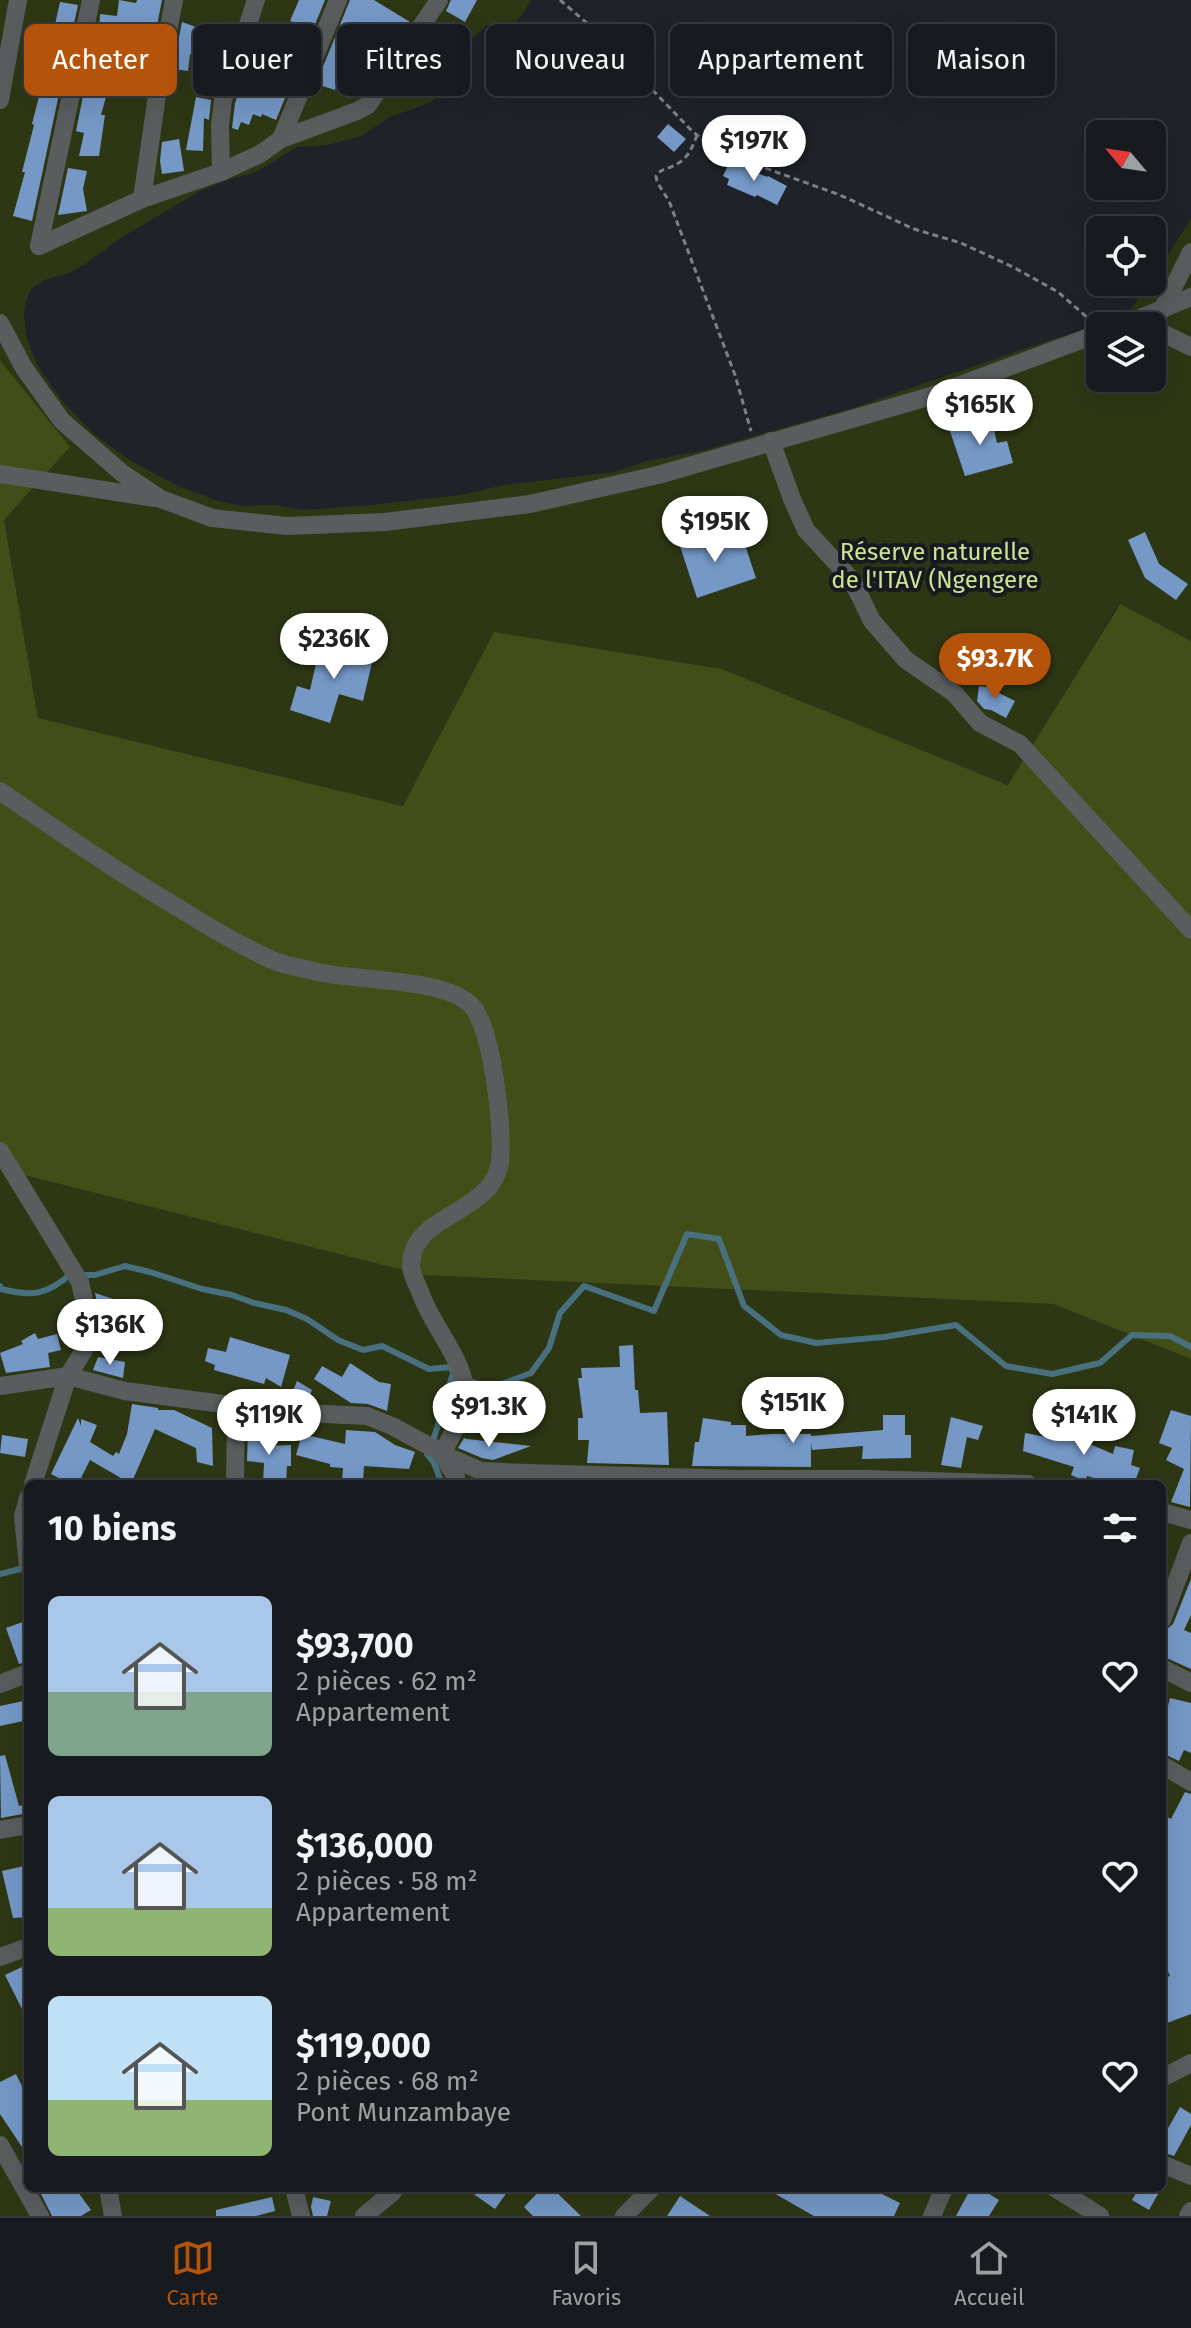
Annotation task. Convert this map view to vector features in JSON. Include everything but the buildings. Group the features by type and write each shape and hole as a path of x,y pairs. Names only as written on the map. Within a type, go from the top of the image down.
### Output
{"street":[{"path":"0,100 18,0"},
{"path":"91,0 39,246 142,199 221,172 260,154 281,139 368,105 439,0"},
{"path":"142,199 174,0"},
{"path":"221,172 223,100 256,0"},
{"path":"281,139 338,0"},
{"path":"1162,310 1191,252"},
{"path":"1159,312 1191,297"},
{"path":"0,323 24,368 62,421 122,473 161,499"},
{"path":"0,474 161,499 212,518 287,526 385,522 530,504 658,475 928,397 1086,330"},
{"path":"1166,336 1191,347"},
{"path":"763,444 806,530 852,580 872,621 906,660 954,693 980,723 1020,744 1191,930"},
{"path":"0,791 112,869 210,928 274,961 326,973 398,981 453,992 472,1004 482,1021 492,1059 500,1161 495,1181 469,1207 430,1227 415,1246 411,1267 425,1306 463,1379 465,1399 434,1449"},
{"path":"0,1151 80,1282 88,1319 84,1350 68,1376 34,1480"},
{"path":"0,1386 68,1376 125,1391 236,1406 283,1412 367,1416 481,1471 818,1480"},
{"path":"235,1480 236,1406"},
{"path":"434,1449 455,1480"},
{"path":"1166,1513 1191,1520"},
{"path":"1166,1609 1191,1543"},
{"path":"1166,1670 1191,1683"},
{"path":"0,1684 24,1675"},
{"path":"1166,1767 1191,1782"},
{"path":"0,1830 24,1826"},
{"path":"0,1957 24,1948"},
{"path":"1166,2076 1191,2063"},
{"path":"0,2145 24,2188"},
{"path":"1166,2166 1191,2176"},
{"path":"26,2192 40,2216"},
{"path":"108,2192 110,2215"},
{"path":"295,2192 301,2216"},
{"path":"364,2216 392,2192"},
{"path":"370,2216 392,2192"},
{"path":"624,2216 648,2192"},
{"path":"932,2216 942,2192"},
{"path":"1061,2192 1100,2216"}],"path":[{"path":"560,0 616,44 643,80 708,144 729,155 840,195 914,229 961,243 1058,292 1086,318"},
{"path":"697,135 690,153 682,161 659,171 657,182 669,201 763,444"}],"green space":[{"name":"Réserve naturelle de l'ITAV (Ngengere","path":"0,0 531,0 515,23 486,24 470,43 470,24 337,24 337,96 439,96 429,103 390,117 361,136 328,145 297,147 254,173 198,192 119,239 87,263 32,288 24,315 26,336 37,365 63,402 94,434 128,459 181,487 240,506 274,505 303,510 461,495 504,485 615,472 646,461 701,451 850,409 1086,330 1086,392 1166,392 1166,312 1129,312 1140,296 1166,296 1166,257 1191,219 1191,641 1119,604 1009,785 722,669 494,632 404,806 38,718 4,520 70,447 0,360"},
{"path":"0,360 70,447 4,520 38,718 403,806 494,632 722,669 1008,785 1120,604 1191,641 1191,1359 1053,1304 423,1275 0,1169"},
{"path":"0,1169 423,1275 1053,1304 1191,1359 1191,2216 0,2216"}],"waterway":[{"path":"467,1380 491,1388 531,1373 549,1348 560,1313 584,1286 654,1311 687,1234 719,1239 744,1306 781,1335 816,1343 884,1337 956,1325 1006,1366 1052,1374 1100,1363 1132,1335 1170,1336 1191,1347"},
{"path":"81,1275 95,1275 125,1266 150,1272 286,1310 307,1319 338,1340 363,1350 382,1346 429,1369 452,1367 452,1370"},
{"path":"0,1286 12,1292 39,1292 55,1286 72,1273"},
{"path":"440,1480 427,1454 453,1374"},
{"path":"0,1574 24,1568"}]}
